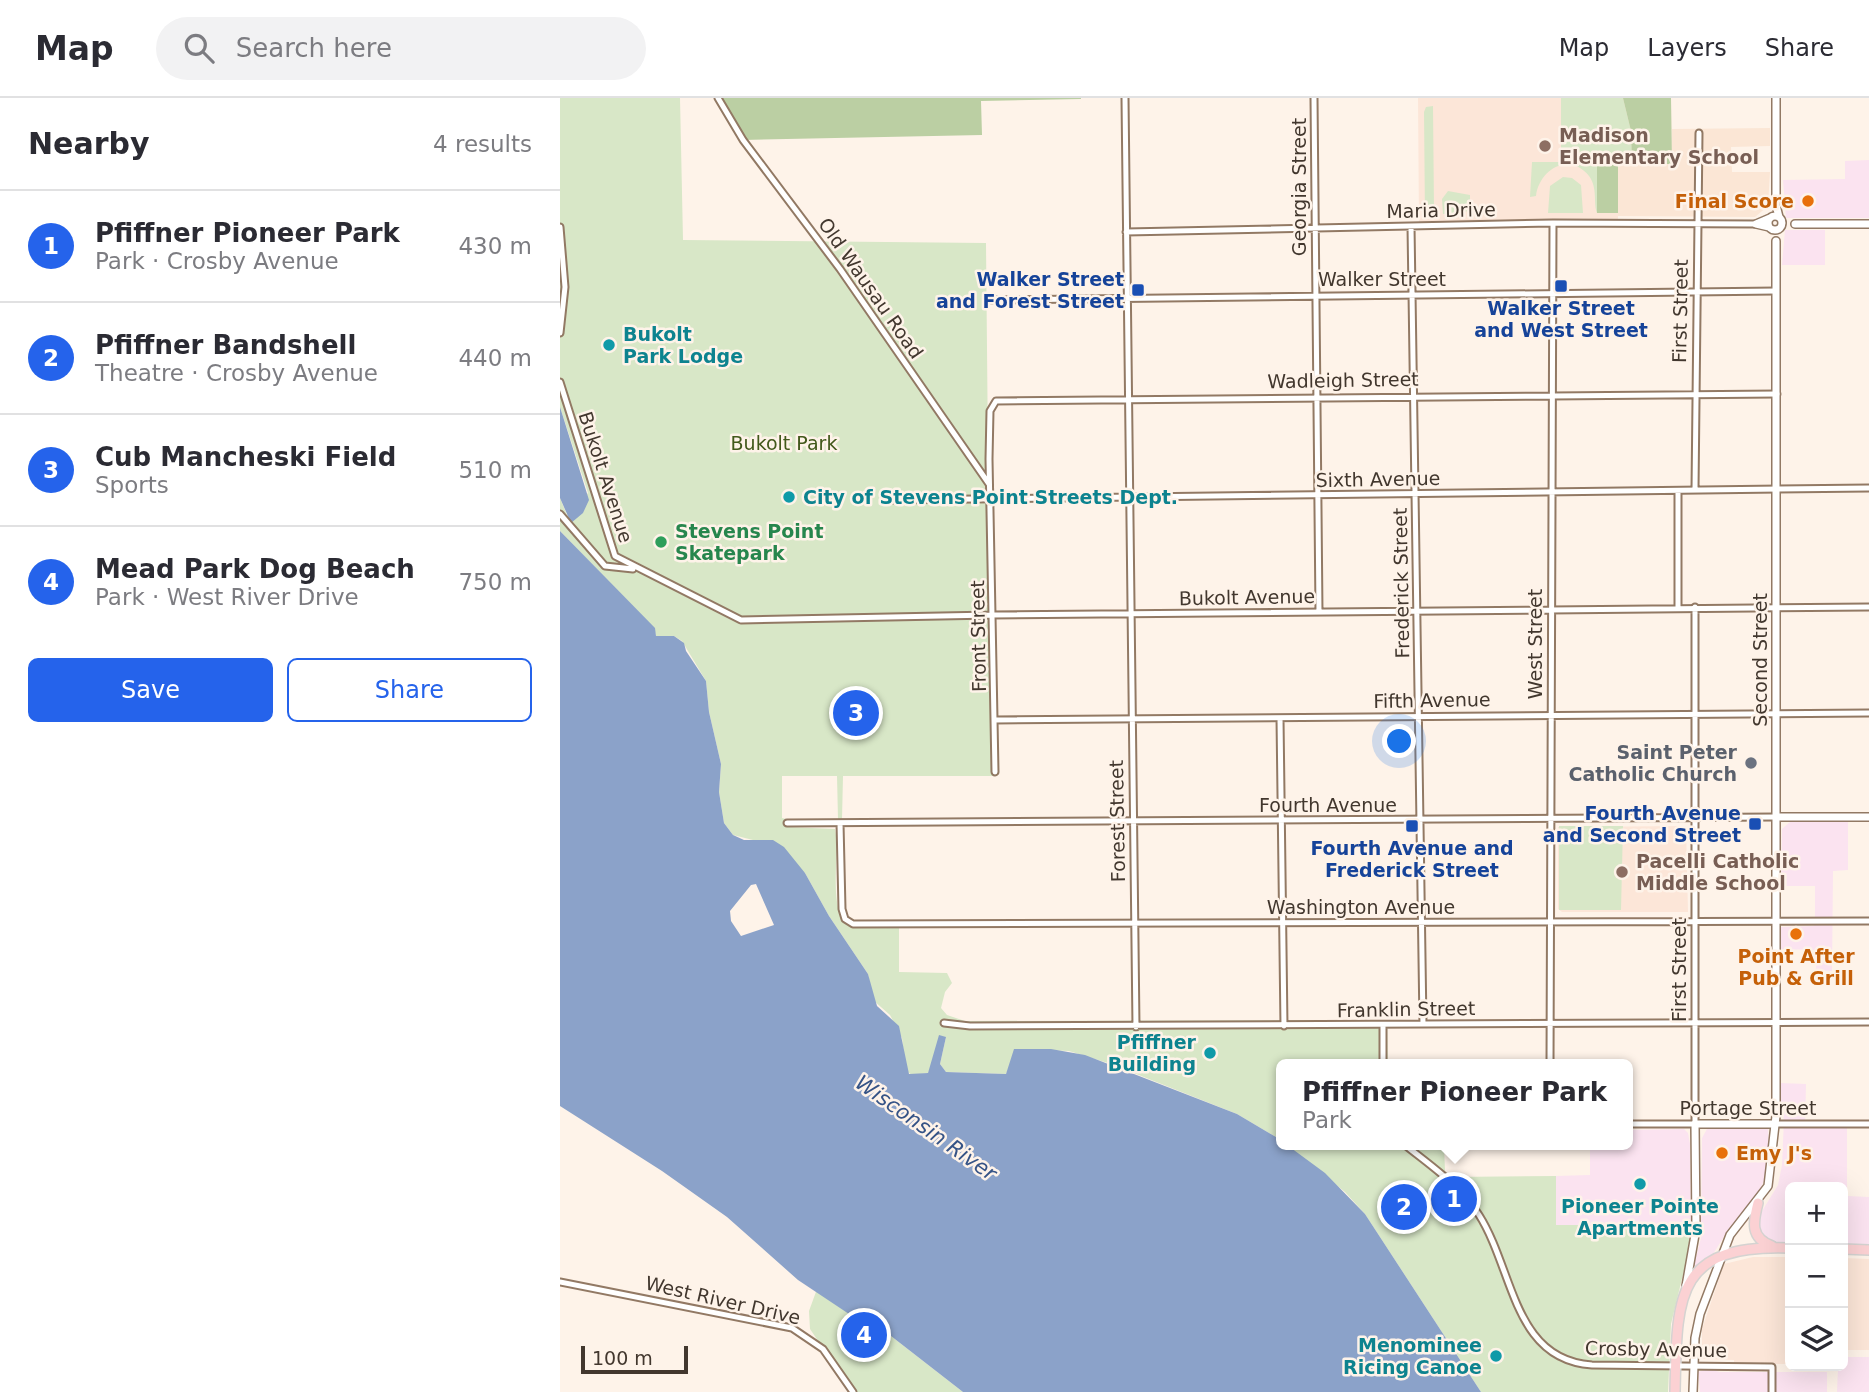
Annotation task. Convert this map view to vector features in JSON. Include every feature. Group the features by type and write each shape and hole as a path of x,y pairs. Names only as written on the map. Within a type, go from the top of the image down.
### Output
{"main road":[{"path":"1758,1203 1754,1219 1755,1232 1760,1240 1777,1247"},
{"path":"1675,1392 1676,1335 1685,1290 1700,1267 1720,1256 1749,1248 1785,1248"},
{"path":"1848,1249 1869,1250"}],"street":[{"name":"Old Wausau Road","path":"718,98 743,140 840,269 989,484"},
{"path":"1125,98 1129,498"},
{"name":"Georgia Street","path":"1314,98 1319,612"},
{"path":"1775,223 1776,98"},
{"name":"First Street","path":"1695,490 1699,133"},
{"name":"Maria Drive","path":"1126,232 1553,223 1756,224"},
{"name":"West Street","path":"1549,1059 1553,223"},
{"name":"Second Street","path":"1758,1203 1771,1172 1774,1124 1777,394 1775,223"},
{"path":"1756,224 1869,223"},
{"name":"Frederick Street","path":"1412,226 1423,1024"},
{"path":"560,227 565,287 560,333"},
{"name":"Walker Street","path":"989,300 1412,293 1776,291"},
{"name":"Bukolt Avenue","path":"560,382 611,550 619,560 741,620 1551,608 1869,607"},
{"name":"Wadleigh Street","path":"989,484 989,421 993,402 1317,396 1777,394"},
{"path":"989,484 989,499"},
{"name":"Sixth Avenue","path":"887,500 1869,488"},
{"path":"1678,491 1678,607"},
{"name":"Forest Street","path":"1129,498 1136,1027"},
{"name":"Front Street","path":"989,499 995,772"},
{"name":"Bukolt Avenue","path":"560,514 605,566 636,569"},
{"name":"First Street","path":"1685,1290 1696,1229 1695,607"},
{"name":"Fifth Avenue","path":"995,720 1869,713"},
{"path":"1280,718 1284,1026"},
{"name":"Fourth Avenue","path":"787,823 1869,817"},
{"name":"Washington Avenue","path":"840,822 842,909 845,919 853,924 1869,920"},
{"name":"Franklin Street","path":"944,1023 970,1026 1136,1027 1869,1021"},
{"path":"1383,1025 1383,1059"},
{"name":"Portage Street","path":"1633,1124 1869,1124"},
{"name":"Crosby Avenue","path":"1411,1150 1452,1184 1478,1214 1500,1254 1529,1330 1548,1351 1579,1364 1772,1367 1772,1392"},
{"path":"1693,1392 1697,1327 1720,1256 1734,1228 1758,1203"},
{"name":"West River Drive","path":"560,1282 792,1328 823,1349 853,1392"}],"shaded area":[{"name":"Madison Elementary School","path":"1418,98 1671,98 1672,164 1618,164 1618,223 1419,226"},
{"path":"1770,128 1770,146 1731,147 1732,172 1770,172 1768,206 1755,217 1618,216 1617,164 1672,164 1672,129"},
{"path":"1869,160 1869,218 1786,218 1783,180 1845,179 1845,161"},
{"path":"1785,230 1825,230 1825,265 1782,265"},
{"path":"1790,822 1848,822 1848,870 1833,871 1832,971 1816,970 1817,950 1780,949 1781,927 1814,926 1815,916 1815,886 1781,886 1782,829"},
{"name":"Pacelli Catholic Middle School","path":"1686,826 1688,912 1562,912 1558,909 1558,827"},
{"path":"1780,1083 1806,1084 1805,1128 1847,1128 1847,1182 1785,1182 1785,1243 1774,1243 1761,1236 1758,1226 1759,1216 1778,1185 1782,1165 1784,1119 1780,1110"},
{"path":"1684,1129 1688,1133 1691,1225 1556,1225 1556,1176 1590,1175 1590,1150 1633,1150 1633,1130"},
{"path":"1707,1129 1768,1129 1770,1155 1768,1172 1756,1198 1727,1232 1713,1254 1692,1273 1701,1238 1702,1138"},
{"path":"1848,1196 1869,1197 1869,1246 1848,1245"},
{"path":"1753,1257 1785,1257 1785,1364 1734,1364 1734,1360 1702,1359 1702,1329 1724,1264"},
{"path":"1848,1258 1869,1259 1869,1350 1848,1350"},
{"path":"1848,1357 1869,1357 1869,1392 1837,1392 1838,1371 1848,1371"},
{"path":"1708,1369 1720,1372 1827,1372 1827,1392 1700,1392 1698,1372"}],"green space":[{"name":"Bukolt Park","path":"560,98 680,98 683,240 986,243 991,768 997,776 843,776 842,819 838,819 837,776 782,776 782,818 786,819 788,827 835,829 837,899 844,922 853,928 899,928 899,972 947,973 952,983 945,992 941,1008 947,1015 965,1021 1387,1020 1388,1059 1276,1059 1276,1137 1237,1114 1111,1064 1069,1051 1017,1049 1006,1074 946,1072 940,1064 946,1037 928,1073 912,1075 906,1071 902,1038 890,1015 873,1000 868,974 829,916 805,873 753,840 733,835 724,823 719,792 721,764 709,712 706,681 682,641 674,636 656,636 654,628 560,531 560,498 567,515 588,493 560,407"},
{"path":"720,98 1081,99 981,101 982,135 743,140"},
{"path":"1561,98 1623,98 1631,131 1632,163 1597,163 1597,213 1592,181 1573,165 1564,164 1549,172 1538,187 1536,196 1530,197 1532,162 1561,162"},
{"path":"1623,98 1671,98 1672,164 1618,164 1618,213 1597,213 1597,163 1632,163 1631,131"},
{"path":"1433,106 1434,210 1431,217 1425,219 1424,112 1426,107"},
{"path":"1563,177 1572,178 1581,185 1583,213 1548,213 1550,186"},
{"path":"1448,191 1470,195 1470,211 1443,214 1442,199"},
{"path":"1559,826 1623,826 1621,910 1559,910"},
{"path":"1293,1150 1444,1150 1445,1171 1451,1177 1556,1176 1556,1225 1691,1225 1687,1258 1671,1324 1668,1392 1481,1392 1365,1214 1345,1192"},
{"path":"817,1289 891,1336 963,1392 853,1392 810,1329 809,1311"}],"sand":[{"path":"858,1320 865,1332 882,1335 871,1348 862,1347 844,1329 850,1322"}],"water":[{"path":"560,407 589,500 583,513 571,523 560,498"},
{"name":"Wisconsin River","path":"560,531 655,628 656,636 674,636 684,643 686,651 706,681 709,712 721,764 719,792 724,823 733,835 744,840 773,840 784,847 805,873 829,916 868,974 877,1006 899,1026 909,1074 928,1073 939,1035 946,1037 940,1064 946,1072 1006,1074 1014,1049 1051,1049 1085,1055 1237,1114 1276,1137 1276,1150 1294,1150 1325,1173 1365,1214 1481,1392 963,1392 891,1336 859,1329 858,1320 798,1280 727,1217 662,1171 560,1106","holes":["756,884 774,925 741,936 731,921 730,911 751,885"]}],"place":[{"name":"Madison Elementary School","path":"1545,146"},
{"name":"Final Score","path":"1808,201"},
{"name":"Walker Street and West Street","path":"1561,286"},
{"name":"Walker Street and Forest Street","path":"1138,290"},
{"name":"Bukolt Park Lodge","path":"609,345"},
{"name":"City of Stevens Point Streets Dept.","path":"789,497"},
{"name":"Stevens Point Skatepark","path":"661,542"},
{"name":"Cub Mancheski Field","path":"856,713"},
{"name":"Saint Peter Catholic Church","path":"1751,763"},
{"name":"Fourth Avenue and Second Street","path":"1755,824"},
{"name":"Fourth Avenue and Frederick Street","path":"1412,826"},
{"name":"Pacelli Catholic Middle School","path":"1622,872"},
{"name":"Point After Pub & Grill","path":"1796,934"},
{"name":"Pfiffner Building","path":"1210,1053"},
{"name":"Emy J's","path":"1722,1153"},
{"name":"Pioneer Pointe Apartments","path":"1640,1184"},
{"name":"Pfiffner Pioneer Park","path":"1454,1199"},
{"name":"Pfiffner Bandshell","path":"1404,1207"},
{"name":"Mead Park Dog Beach","path":"864,1335"},
{"name":"Menominee Ricing Canoe","path":"1496,1356"}]}
